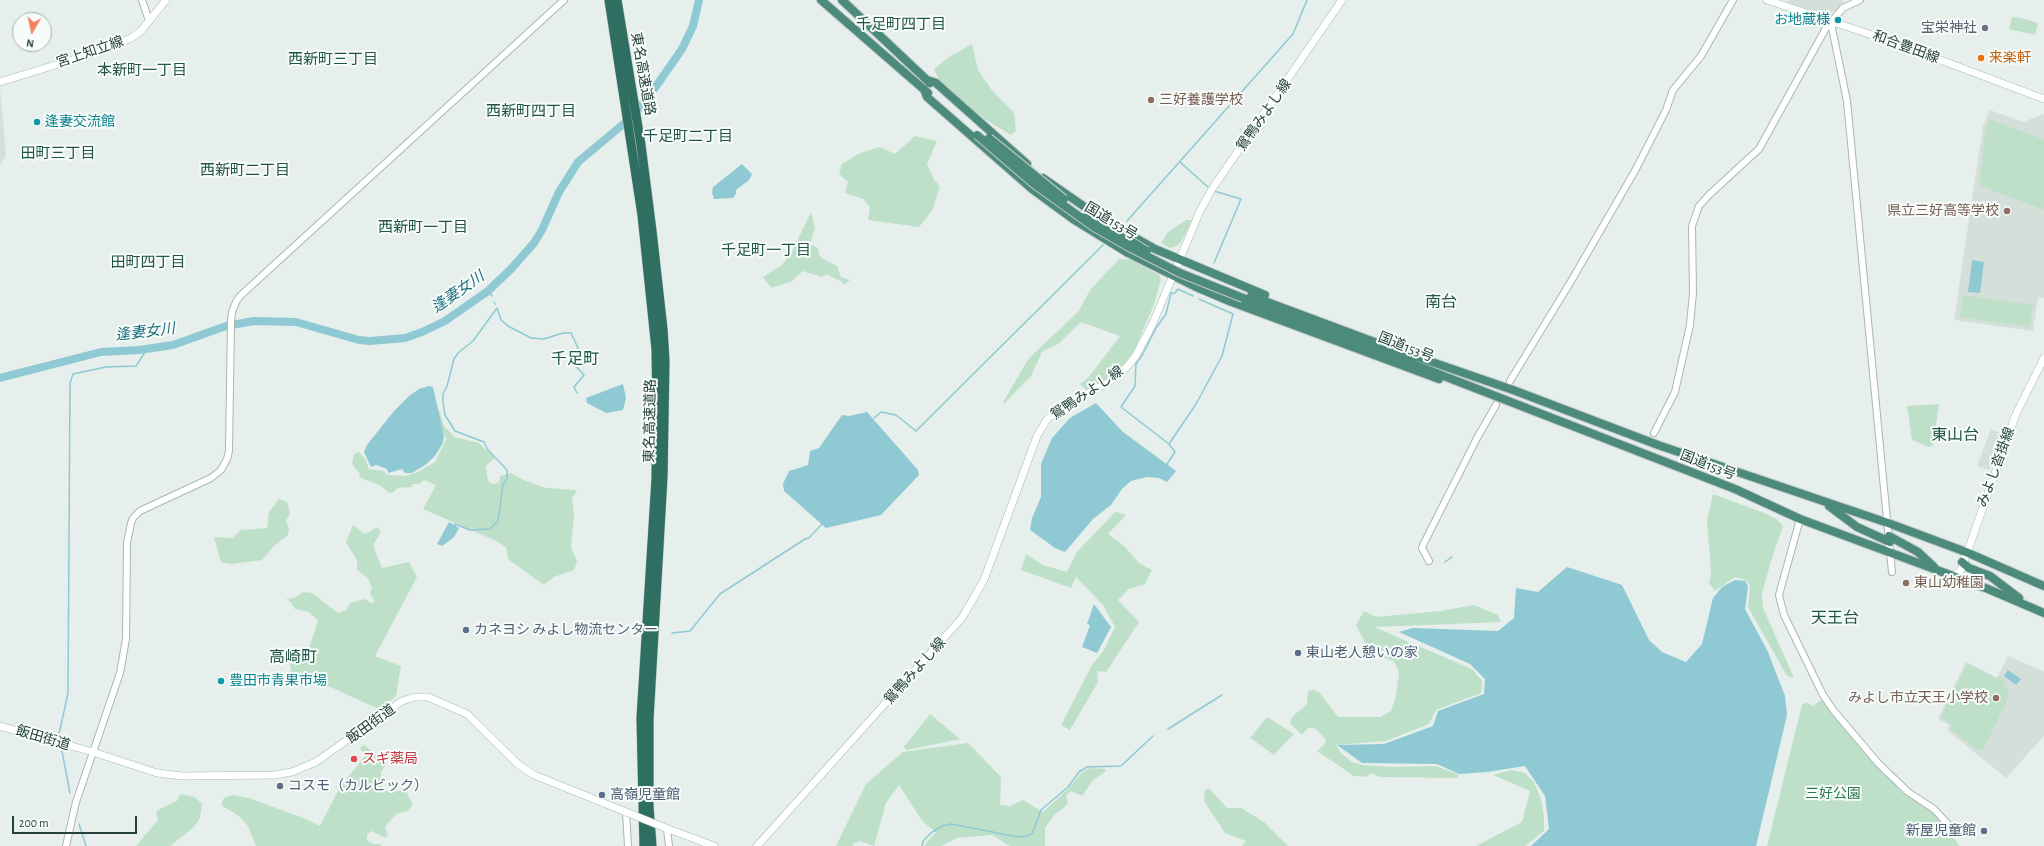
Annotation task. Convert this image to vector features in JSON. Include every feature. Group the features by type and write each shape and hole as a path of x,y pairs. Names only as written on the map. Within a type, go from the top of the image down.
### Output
{"highway":[{"name":"東名高速道路","path":"609,0 641,145 659,284 665,361 663,484 649,719 649,807 652,846"},
{"name":"東名高速道路","path":"617,0 631,144 648,263 656,349 656,479 641,703 640,760 644,846"},
{"name":"国道153号","path":"821,0 864,39 1034,184 1094,227 1168,267 1460,383 1735,489 1800,519 2014,599 2044,613"},
{"name":"国道153号","path":"842,0 873,27 989,138 1035,177 1094,220 1166,260 1244,296 1513,390 1658,445 1888,523 1966,552 2044,586"},
{"path":"927,80 936,83 1036,172 1132,237 1179,260 1241,286 1414,351 1420,357"},
{"path":"924,90 927,97 993,157 1043,198 1073,219 1128,253 1230,301 1319,336 1454,384 1460,383"},
{"path":"1796,491 1827,504 1857,527 1890,539 1918,552 1941,572"},
{"path":"1962,562 1969,568 1990,576 2015,595 2044,613"}],"main road":[{"name":"宮上知立線","path":"0,82 98,52 131,38 140,32 166,0"},
{"name":"鴛鴨みよし線","path":"758,846 962,618 984,580 1037,436 1046,421 1059,408 1109,382 1135,357 1144,341 1196,219 1212,189 1342,0"},
{"name":"和合豊田線","path":"1767,0 1832,21 1996,80 2044,99"},
{"name":"みよし沓掛線","path":"1953,577 1960,570 2016,414 2044,358"},
{"name":"飯田街道","path":"0,726 93,752 151,771 170,775 274,775 292,772 322,759 402,700 411,697 428,697 467,714 519,765 534,775 665,828 714,846"}],"street":[{"path":"142,0 149,21"},
{"path":"66,846 76,802 120,673 123,660 127,614 127,543 133,518 150,505 211,478 221,470 227,459 229,451 231,314 240,296 564,0"},
{"path":"1510,381 1570,283 1636,169 1666,110 1673,90 1701,56 1733,0"},
{"path":"1654,433 1676,392 1690,326 1693,293 1692,234 1696,212 1706,197 1759,149 1826,28 1843,8 1860,0"},
{"path":"1832,21 1832,28 1847,101 1892,572"},
{"path":"1429,561 1422,548 1423,545 1477,438 1496,405"},
{"path":"1800,519 1780,595 1784,616 1823,695 1834,711 1878,763 1908,792 1934,809 1956,833 1968,830"},
{"path":"626,812 628,846"},
{"path":"665,828 669,846"}],"shaded area":[{"path":"1788,0 1842,0 1844,3 1830,14 1826,15 1787,3"},
{"path":"0,87 6,154 0,165"},
{"name":"県立三好高等学校","path":"1990,110 2023,122 2044,114 2044,298 2038,297 2033,331 1954,320 1983,126"},
{"path":"1991,429 2003,434 1989,470 1977,466"},
{"name":"みよし市立天王小学校","path":"2008,656 2044,672 2044,736 2006,778 1947,730 1949,725 1938,719 1966,662 1997,678"}],"green space":[{"path":"2012,17 2038,23 2035,35 2009,29"},
{"path":"972,44 978,70 991,89 1014,113 1016,131 1011,135 980,116 940,82 934,69 949,57"},
{"path":"1990,119 2044,140 2044,210 1979,185 1986,127"},
{"path":"915,136 937,141 927,164 934,180 940,186 932,211 919,227 868,220 870,207 863,199 845,193 848,182 839,174 842,164 860,153 880,147 895,154"},
{"path":"811,212 815,228 810,244 818,248 819,255 825,260 837,266 841,277 850,280 844,285 842,282 826,274 822,277 803,271 792,281 771,288 763,277 782,265 792,252"},
{"path":"1186,220 1192,220 1181,242 1177,246 1170,248 1161,243 1168,232"},
{"path":"1119,259 1132,260 1159,275 1161,280 1153,307 1134,351 1123,366 1108,379 1086,390 1080,384 1088,378 1120,336 1081,322 1058,344 1042,352 1031,376 1004,404 1003,402 1029,358 1078,312 1090,290"},
{"path":"1963,295 2033,305 2029,327 1960,317"},
{"path":"1939,404 1933,445 1929,447 1912,440 1907,406"},
{"path":"438,410 444,426 455,437 479,443 495,458 486,466 488,481 492,484 499,483 500,476 511,473 526,481 546,488 577,490 572,499 574,515 571,547 577,561 574,570 554,577 544,585 508,559 506,547 494,540 423,509 436,485 424,480 419,484 413,484 412,487 397,488 394,492 389,493 381,486 359,477 360,474 352,464 354,454 359,452 366,460 369,469 384,471 387,475 406,476 418,472 435,462 446,440 444,433 436,427"},
{"path":"1713,494 1775,518 1783,526 1762,593 1763,608 1794,678 1787,676 1748,607 1750,585 1745,580 1735,577 1715,591 1709,583 1711,573 1707,520"},
{"path":"279,499 287,502 290,513 286,521 289,528 288,535 274,546 262,560 232,564 221,562 214,537 233,538 241,530 267,528 269,512"},
{"path":"1115,512 1126,515 1108,534 1125,547 1139,563 1152,570 1145,584 1129,589 1118,600 1139,622 1106,672 1097,671 1098,682 1070,730 1061,725 1092,665 1104,650 1115,627 1103,605 1076,577 1071,588 1021,570 1026,554 1043,565 1067,572 1077,552"},
{"path":"353,525 365,534 377,527 381,532 373,545 382,568 409,562 417,577 375,656 401,666 396,696 381,710 302,674 292,675 289,659 307,654 318,621 309,612 295,609 291,602 286,599 294,598 303,592 312,593 338,613 346,610 350,603 365,599 371,603 375,602 370,593 372,588 368,578 357,570 357,560 346,542"},
{"path":"1474,605 1498,615 1501,622 1374,627 1472,669 1482,681 1481,693 1436,710 1429,724 1386,741 1336,745 1341,753 1352,762 1363,765 1393,767 1436,766 1459,775 1457,778 1379,777 1372,773 1365,777 1354,776 1317,751 1324,745 1326,740 1315,728 1308,728 1302,735 1290,723 1292,717 1307,704 1308,691 1313,690 1319,692 1338,717 1380,717 1391,711 1396,696 1399,673 1394,661 1371,654 1356,625 1364,611 1376,617 1441,611"},
{"path":"1967,663 1997,678 1999,676 2006,681 2003,685 2008,690 2008,698 1983,750 1980,748 1979,751 1950,729 1953,725 1940,718"},
{"name":"三好公園","path":"1823,699 1828,709 1869,757 1904,794 1929,808 1960,846 1767,846 1802,705 1806,702 1813,706"},
{"path":"930,714 960,739 907,750 904,747"},
{"path":"1267,717 1294,734 1274,755 1250,738"},
{"path":"968,743 1001,777 1000,805 1010,806 1023,800 1043,812 1068,789 1081,773 1089,768 1105,769 1106,771 1093,780 1082,796 1071,791 1066,796 1068,804 1053,816 1045,828 1045,846 1010,846 992,835 957,838 941,846 924,846 936,832 923,822 899,785 886,803 874,846 861,841 854,843 853,846 836,846 866,784 903,752"},
{"path":"364,745 387,763 381,772 381,784 386,791 394,792 405,789 413,805 407,811 396,814 385,827 388,835 385,838 372,831 367,834 367,841 374,844 381,844 381,846 256,846 248,826 239,816 221,805 224,798 232,795 249,798 303,818 320,826 340,787 365,756 360,748"},
{"path":"1511,770 1525,773 1534,782 1541,799 1544,816 1544,831 1525,846 1476,846 1522,822 1530,791 1493,775"},
{"path":"1209,788 1227,808 1241,808 1264,822 1288,846 1242,846 1246,841 1225,833 1204,801 1205,790"},
{"path":"180,794 195,797 202,804 200,818 194,827 170,846 136,846 158,820 156,811 177,801"}],"water":[{"path":"742,164 752,174 749,180 736,190 736,194 733,198 714,199 712,193 713,187"},
{"path":"1972,260 1984,262 1980,293 1968,292"},
{"path":"623,384 626,398 623,410 606,413 587,403 586,398"},
{"path":"429,386 433,387 444,436 443,443 435,456 425,465 412,473 405,473 402,469 388,473 387,469 376,465 371,467 364,452 367,445 394,411 409,396 419,389"},
{"path":"1096,403 1123,432 1176,471 1167,482 1159,478 1147,477 1131,481 1122,489 1111,505 1093,519 1065,552 1055,548 1030,530 1032,518 1041,497 1041,464 1052,438 1070,418"},
{"path":"867,412 918,470 919,475 881,515 826,528 784,491 783,484 789,471 808,465 810,451 819,448 842,415 849,416"},
{"path":"449,522 459,528 454,537 442,546 437,544"},
{"path":"1567,567 1622,585 1649,640 1662,652 1686,662 1702,644 1713,598 1722,587 1735,580 1745,581 1748,586 1745,609 1768,652 1785,696 1787,715 1756,846 1531,846 1549,829 1545,796 1525,766 1487,772 1459,774 1437,764 1362,763 1337,745 1384,744 1433,726 1438,711 1484,694 1485,679 1470,664 1399,632 1413,628 1498,631 1514,618 1516,588 1538,592"},
{"path":"1094,604 1111,627 1097,653 1082,647 1090,625 1087,624"},
{"path":"2008,670 2021,679 2016,685 2004,676"}],"waterway":[{"name":"逢妻女川","path":"0,378 101,352 139,350 173,345 226,326 254,321 296,322 359,340 370,341 405,338 445,321 488,291 511,269 534,243 542,230 559,192 578,162 633,116 682,49 693,26 699,0"},
{"path":"1127,221 1293,34 1307,0"},
{"path":"1180,162 1209,188"},
{"path":"1214,191 1241,199 1214,263"},
{"path":"874,418 881,412 896,415 916,431 1103,245"},
{"path":"1169,444 1121,407 1135,386 1136,364 1143,354 1156,328 1166,314 1171,293 1175,293 1178,289 1193,296"},
{"name":"逢妻女川","path":"488,291 492,296"},
{"path":"1167,464 1175,452 1169,444 1196,404 1222,356 1233,314 1199,299"},
{"path":"497,308 501,320 508,326 531,338 544,339 563,333 571,333 578,348 571,361 584,375 574,387 577,393"},
{"path":"454,526 455,524 470,530 490,529 498,521 503,485 507,478 507,470 488,450 484,442 455,431 445,415 443,402 443,394 447,386 454,359 458,353 473,341 497,308"},
{"path":"60,740 59,734 68,693 70,383 73,374 106,367 136,366 147,349"},
{"path":"672,633 690,631 720,594 805,539 809,538 822,524"},
{"path":"1445,562 1452,557"},
{"path":"1168,729 1222,695"},
{"path":"922,846 923,841 931,833 942,826 951,824 1013,836 1024,837 1032,834 1041,810 1068,787 1079,772 1087,767 1121,766 1153,736"},
{"path":"61,746 70,793"},
{"path":"79,824 86,846"}],"place":[{"name":"お地蔵様","path":"1838,20"},
{"name":"宝栄神社","path":"1985,28"},
{"name":"来楽軒","path":"1981,58"},
{"name":"三好養護学校","path":"1151,100"},
{"name":"逢妻交流館","path":"37,122"},
{"name":"県立三好高等学校","path":"2007,211"},
{"name":"東山幼稚園","path":"1906,583"},
{"name":"カネヨシ みよし物流センター","path":"466,630"},
{"name":"東山老人憩いの家","path":"1298,653"},
{"name":"豊田市青果市場","path":"221,681"},
{"name":"みよし市立天王小学校","path":"1996,698"},
{"name":"スギ薬局","path":"354,759"},
{"name":"コスモ（カルビック）","path":"280,786"},
{"name":"高嶺児童館","path":"602,795"},
{"name":"新屋児童館","path":"1984,831"}],"district":[{"name":"千足町四丁目","path":"901,24"},
{"name":"西新町三丁目","path":"333,59"},
{"name":"本新町一丁目","path":"142,70"},
{"name":"西新町四丁目","path":"531,111"},
{"name":"千足町二丁目","path":"688,136"},
{"name":"田町三丁目","path":"58,153"},
{"name":"西新町二丁目","path":"245,170"},
{"name":"西新町一丁目","path":"423,227"},
{"name":"千足町一丁目","path":"766,250"},
{"name":"田町四丁目","path":"148,262"},
{"name":"南台","path":"1441,302"},
{"name":"千足町","path":"575,359"},
{"name":"東山台","path":"1955,435"},
{"name":"天王台","path":"1835,618"},
{"name":"高崎町","path":"293,657"}]}
